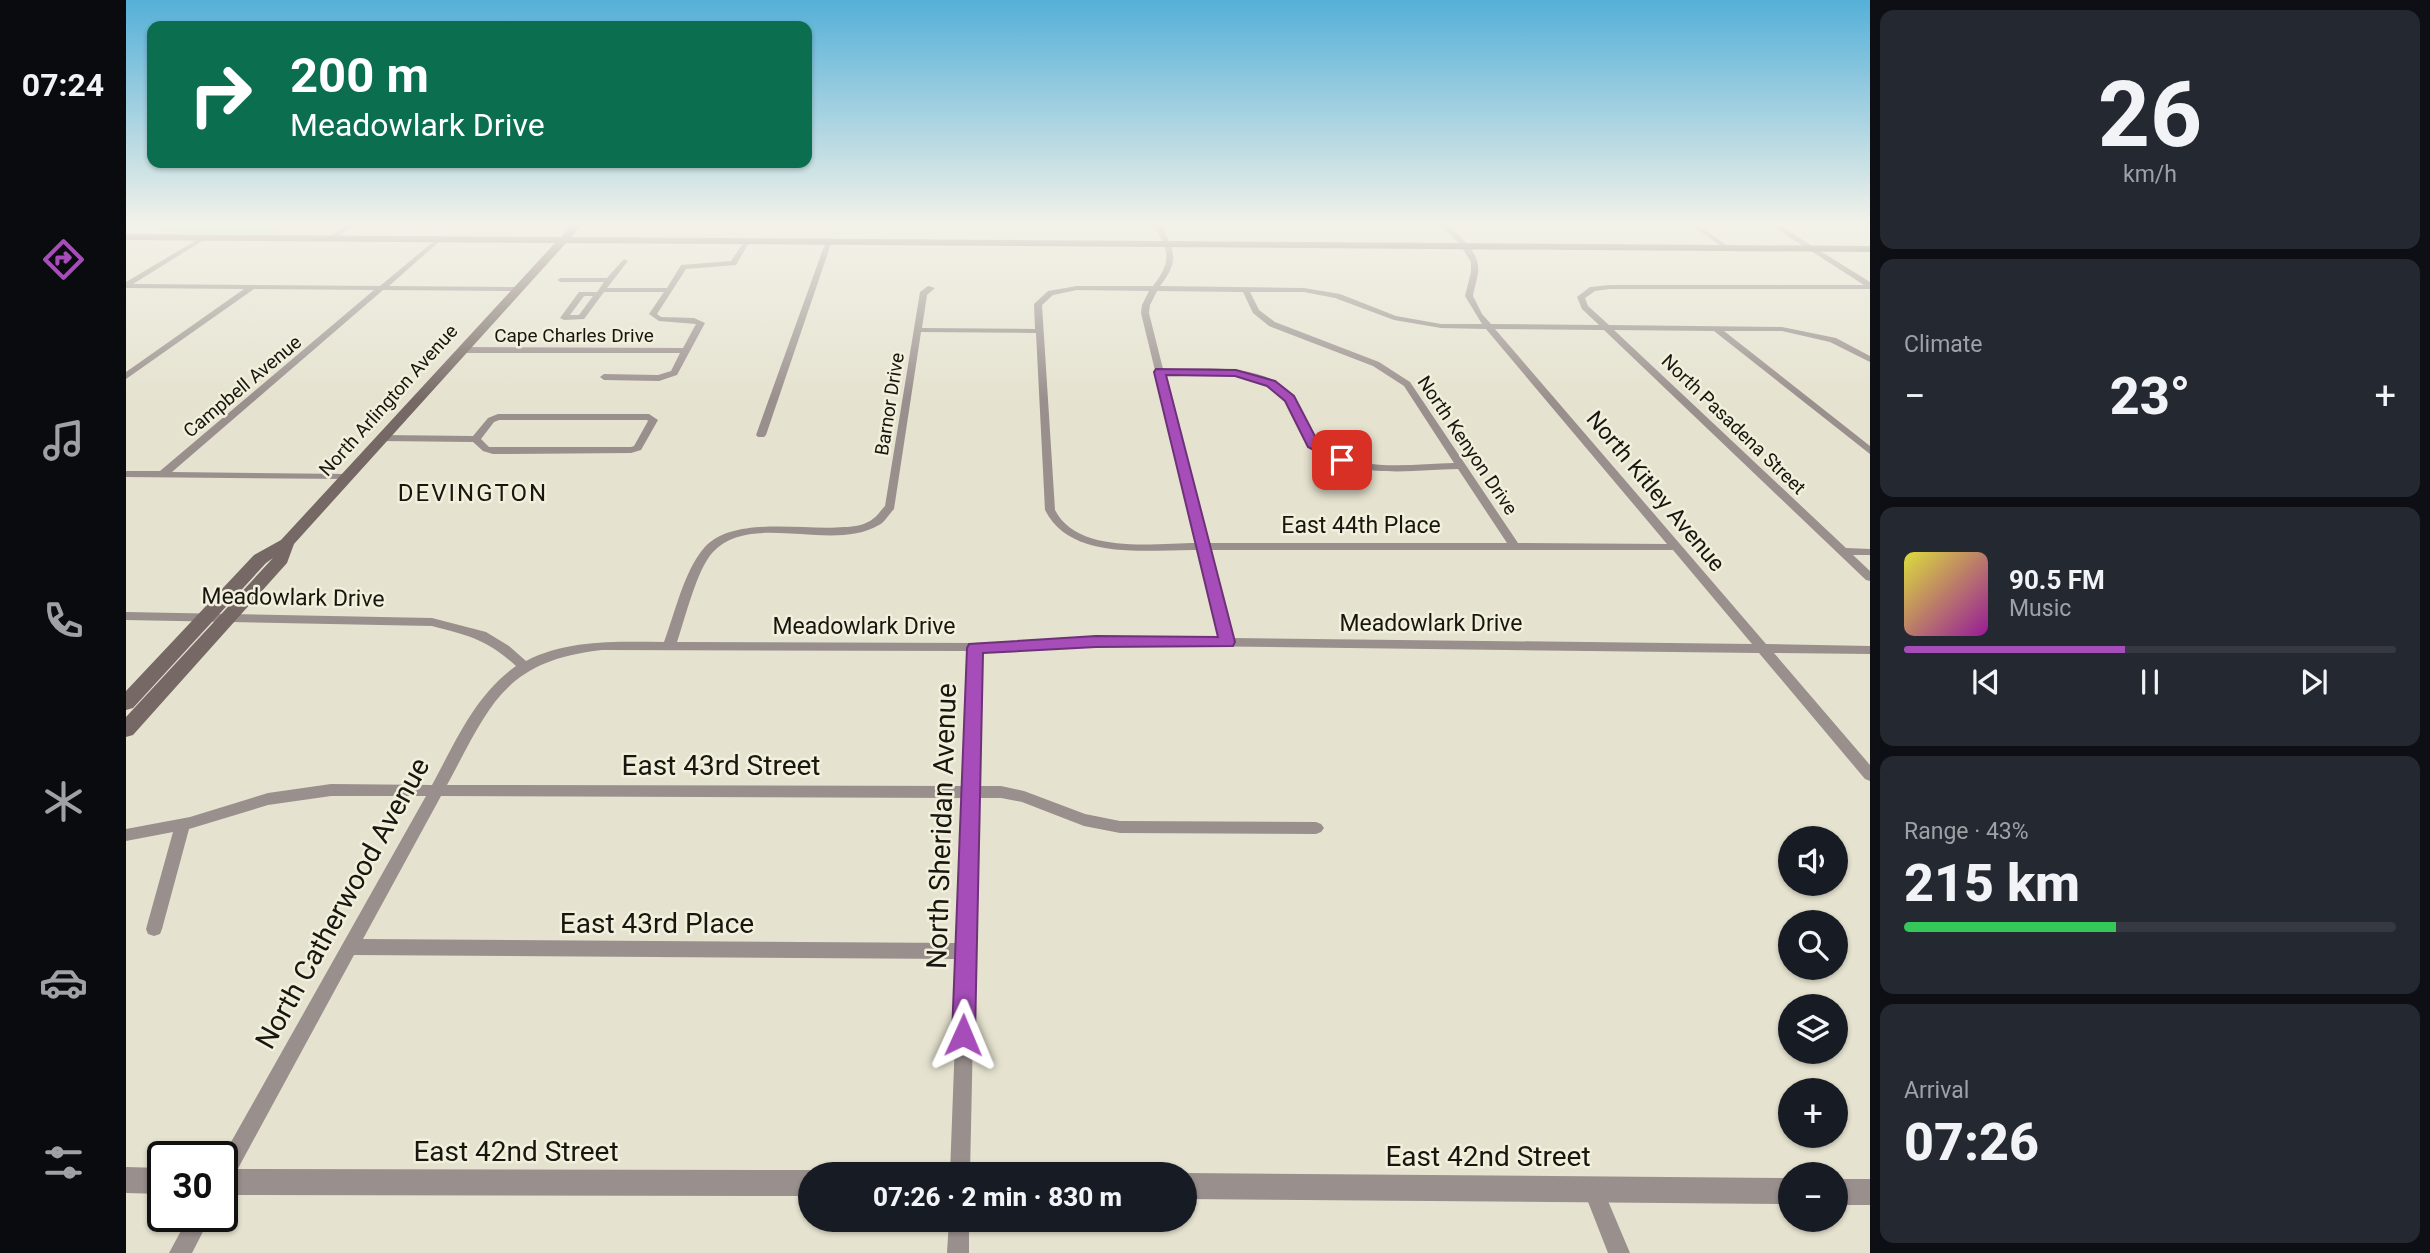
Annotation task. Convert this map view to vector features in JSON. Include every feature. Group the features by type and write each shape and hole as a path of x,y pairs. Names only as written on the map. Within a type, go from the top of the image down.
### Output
{"main road":[{"name":"North Arlington Avenue","path":"126,703 260,559 287,543 524,282"},
{"name":"North Arlington Avenue","path":"126,730 281,559 287,543"}],"street":[{"name":"Campbell Avenue","path":"162,475 388,282"},
{"path":"608,282 600,292 669,290"},
{"path":"604,377 669,376 675,372 701,325 700,321 659,319 653,316 674,282"},
{"path":"761,435 815,282"},
{"path":"1158,282 1147,300 1145,311 1227,642"},
{"name":"North Kitley Avenue","path":"1471,282 1471,302 1490,328 1870,775"},
{"path":"126,286 518,289"},
{"path":"1584,293 1611,287 1870,286"},
{"path":"126,376 251,287"},
{"name":"Barnor Drive","path":"669,646 704,556 710,548 726,537 756,530 852,530 876,522 890,507 923,294 931,288"},
{"path":"918,330 1038,331 1038,304 1046,295 1059,291 1245,289 1315,292 1413,322 1490,328 1777,329 1819,335 1850,346 1870,359"},
{"name":"North Kenyon Drive","path":"1245,289 1255,310 1272,324 1369,361 1403,380 1414,392 1515,547"},
{"name":"North Pasadena Street","path":"1584,293 1581,297 1582,303 1608,329 1870,577"},
{"path":"1717,329 1870,451"},
{"name":"East 44th Place","path":"1038,331 1049,507 1054,518 1071,534 1098,544 1676,547"},
{"name":"Cape Charles Drive","path":"463,350 686,351"},
{"path":"1160,372 1236,373 1271,383 1290,399 1313,444 1342,460 1372,466 1462,466"},
{"path":"381,438 476,439 486,449 492,450 631,450 638,448 653,419 498,417 491,420 476,439"},
{"path":"126,474 346,477"},
{"path":"1843,551 1870,552"},
{"name":"Meadowlark Drive","path":"126,616 432,622 482,635 505,649 525,667 557,653 583,647 975,648 1096,641 1870,650"},
{"name":"North Sheridan Avenue","path":"960,1162 975,648"},
{"name":"North Catherwood Avenue","path":"238,1151 484,704 499,686 525,667"},
{"name":"East 43rd Street","path":"126,835 183,825 251,803 292,794 331,790 1001,793 1024,797 1078,818 1120,827 1316,828"},
{"path":"154,929 183,825"},
{"name":"East 43rd Place","path":"349,947 965,951"},
{"path":"126,1180 147,1181"},
{"name":"East 42nd Street","path":"238,1180 798,1184"},
{"name":"East 42nd Street","path":"1197,1186 1778,1191"},
{"path":"1593,1189 1619,1253"},
{"path":"1848,1192 1870,1192"},
{"path":"180,1253 192,1232"},
{"path":"958,1253 959,1232"}],"district":[{"name":"DEVINGTON","path":"473,493"}],"route":[{"path":"963,1035 975,648 1096,641 1227,642 1160,372 1236,373 1271,383 1290,399 1313,444 1342,460"}]}
